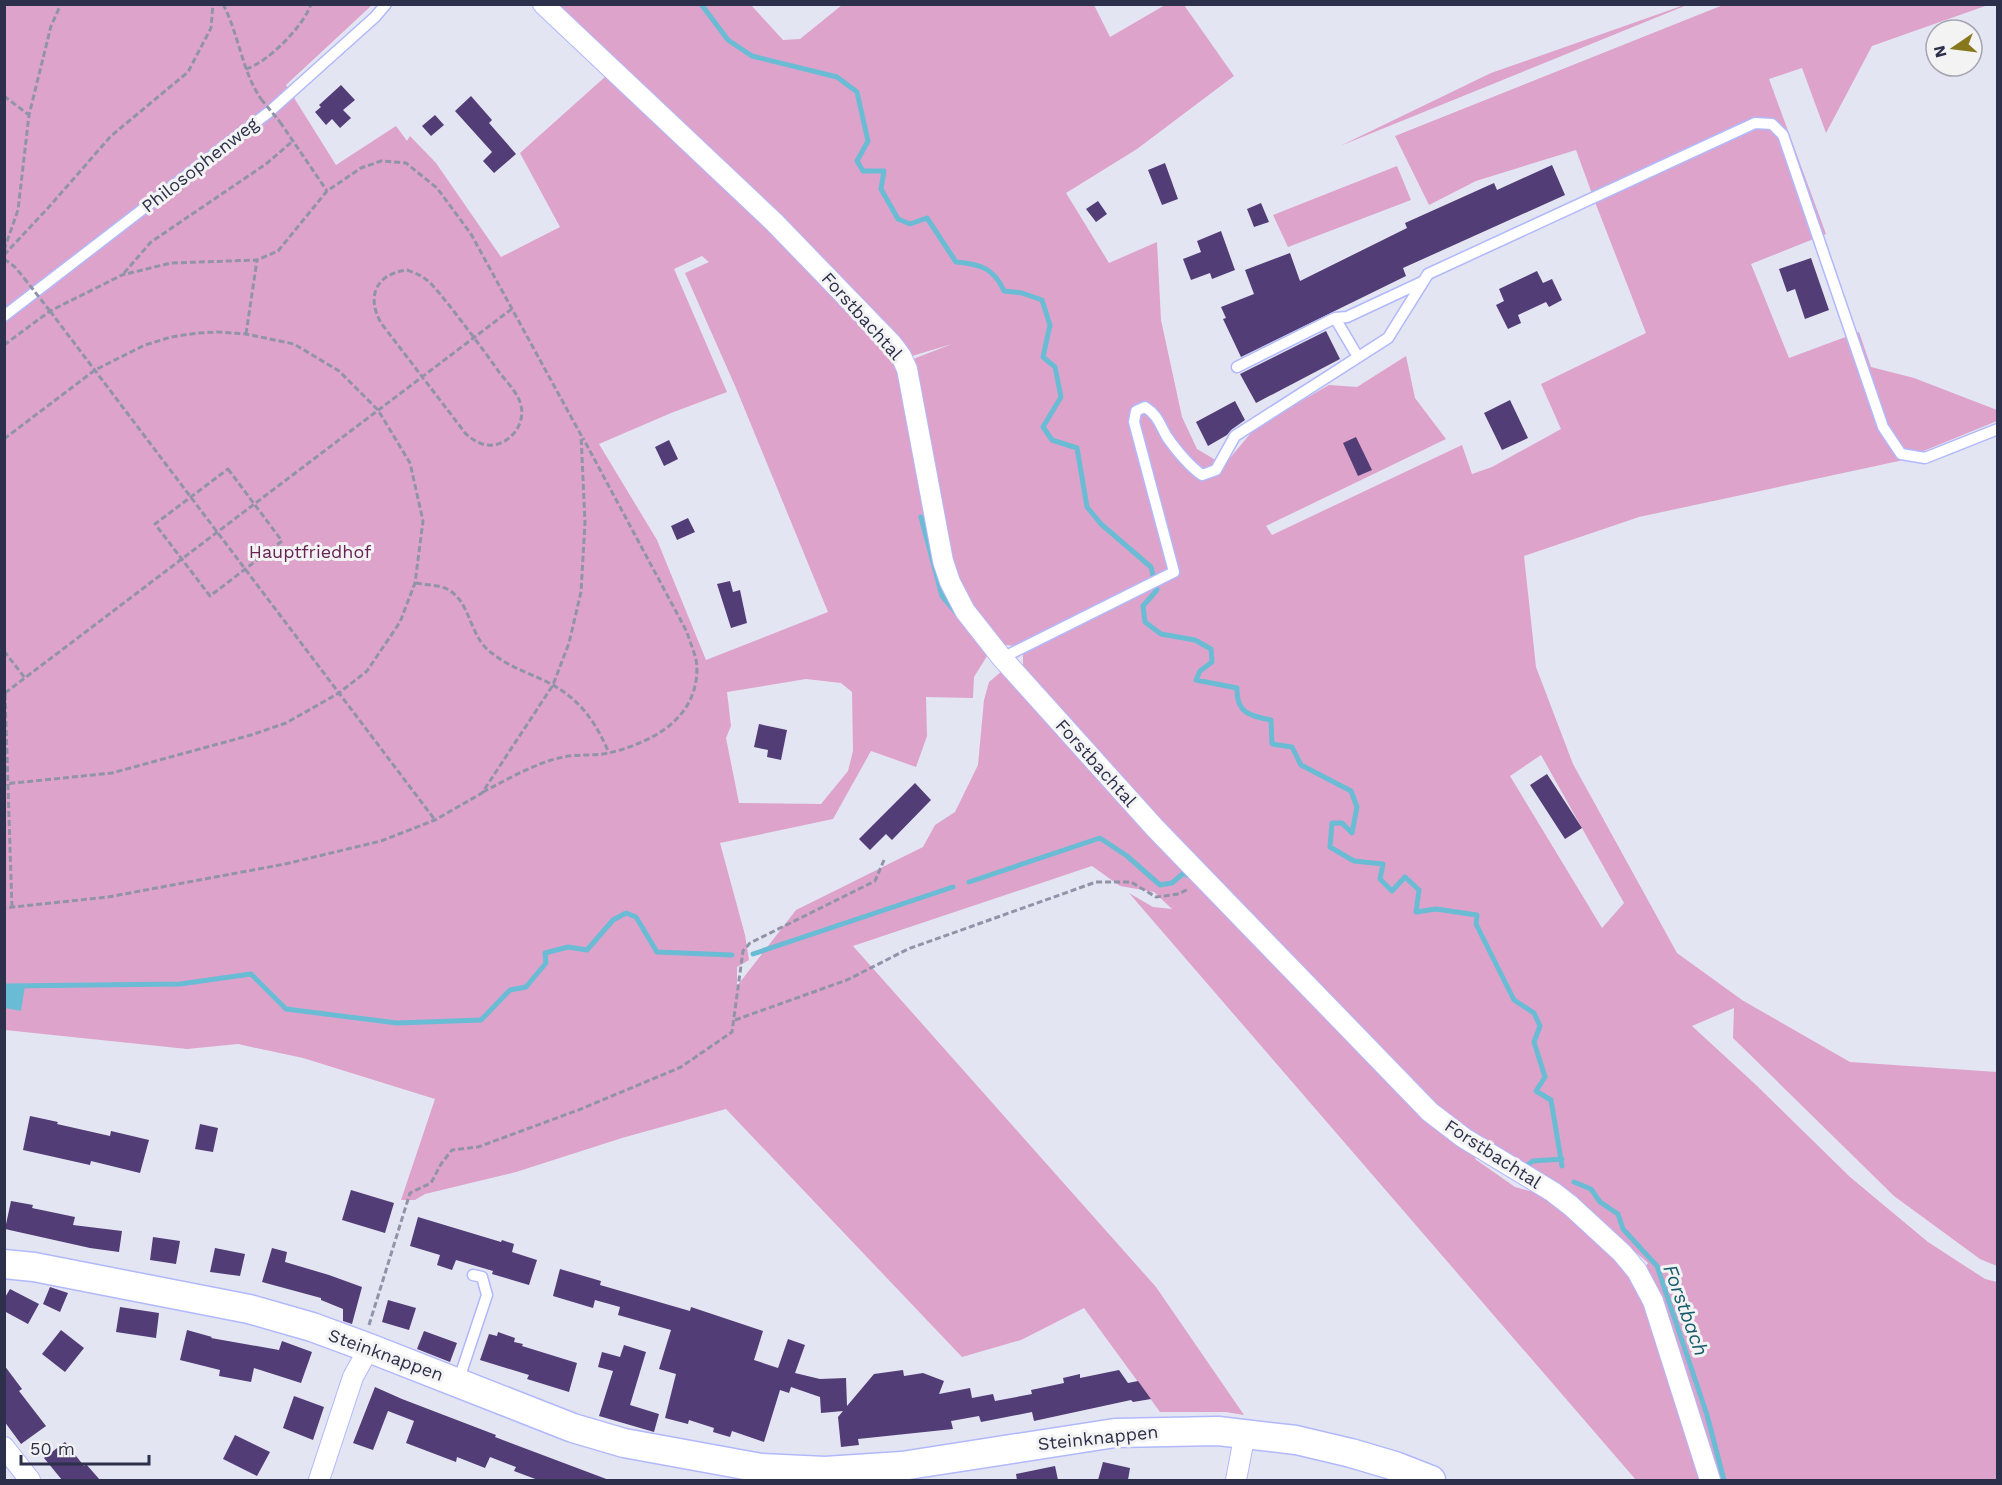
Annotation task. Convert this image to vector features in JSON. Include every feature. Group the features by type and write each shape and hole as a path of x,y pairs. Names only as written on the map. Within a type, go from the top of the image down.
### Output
{"street":[{"name":"Forstbachtal","path":"543,4 774,222 881,331 902,356 913,389 935,524 950,582 965,610 1002,658 1203,880 1430,1112 1464,1138 1553,1192 1622,1253 1637,1271 1653,1300 1710,1480"},
{"name":"Steinknappen","path":"4,1264 34,1267 249,1310 312,1327 458,1382 544,1418 624,1443 759,1474 902,1466 1114,1433 1186,1431 1245,1433 1296,1440 1395,1466 1431,1480"},
{"path":"319,1480 353,1377 369,1348"},
{"path":"1236,1480 1245,1433"},
{"path":"4,1447 30,1480"}],"lane":[{"name":"Philosophenweg","path":"4,316 269,112 375,17 386,4"},
{"path":"1002,658 1173,572 1134,422 1136,411 1145,407 1155,413 1167,436 1191,467 1202,475 1216,470 1235,436 1388,338 1428,274 1755,123 1772,124 1783,135 1883,427 1901,454 1925,458 1998,429"},
{"path":"1238,367 1335,318 1347,317 1423,281"},
{"path":"1335,318 1358,357"},
{"path":"458,1382 488,1295 482,1277 473,1275"}],"path":[{"path":"4,255 18,210 29,115 51,26 61,4"},
{"path":"4,255 111,136 188,72 211,28 213,4"},
{"path":"224,4 232,21 251,84 294,140 327,191"},
{"path":"246,69 265,60 303,21 311,4"},
{"path":"4,96 29,115"},
{"path":"122,275 152,242 267,164 294,140"},
{"path":"4,345 50,311 122,275 171,263 257,260 278,251 327,191 361,168 371,164 381,161 406,163 437,188 471,234 687,633 697,666 693,693 678,720 653,737 609,753 562,758 516,774 435,820 381,841 285,864 108,897 4,908"},
{"path":"4,255 50,311 435,820"},
{"path":"246,334 257,260"},
{"path":"407,270 419,274 429,282 474,337 520,403 522,416 518,428 500,444 487,445 475,442 466,434 381,323 375,312 373,300 376,288 384,278 395,272 407,270"},
{"path":"12,908 5,693 513,308"},
{"path":"4,439 95,370 145,345 171,337 219,332 246,334 294,344 339,371 378,410 410,463 423,521 415,583 400,622 367,671 339,693 286,723 112,773 7,784"},
{"path":"482,793 553,685 569,643 581,592 585,522 581,435"},
{"path":"228,469 254,504 282,541 210,596 155,524 228,469"},
{"path":"415,583 446,589 461,601 472,626 485,647 505,664 553,685 583,707 598,729 609,753"},
{"path":"4,651 25,678"},
{"path":"369,1348 369,1321 410,1193 431,1183 452,1150 478,1146 581,1109 681,1067 732,1032 743,951 750,943 874,881 884,860"},
{"path":"735,1020 847,980 908,950 1096,882 1131,882 1156,897 1179,894 1203,880"}],"green space":[{"name":"Hauptfriedhof","path":"4,5 372,5 286,85 336,165 396,126 407,141 410,136 436,163 501,257 560,227 520,153 606,76 770,228 900,364 952,344 912,356 620,67 554,5 751,5 783,40 800,39 842,5 1094,5 1110,37 1165,5 1184,5 1234,76 1137,149 1066,193 1109,263 1157,242 1161,320 1182,417 1197,449 1224,465 1256,427 1329,385 1357,387 1406,356 1415,398 1446,439 1266,526 1272,535 1462,445 1472,474 1492,467 1561,429 1541,384 1646,333 1576,150 1476,181 1429,205 1395,136 1723,5 1988,5 1951,18 1924,18 1924,28 1872,46 1826,133 1802,68 1769,79 1826,234 1751,264 1789,358 1859,332 1871,367 1914,378 1997,410 1997,421 1899,461 1639,517 1524,556 1536,667 1573,764 1677,953 1742,1000 1850,1062 1997,1072 1997,1266 1980,1259 1894,1196 1733,1038 1734,1008 1692,1026 1850,1177 1928,1242 1985,1279 1997,1282 1997,1480 1636,1480 1129,893 1153,907 1172,909 1154,892 1120,886 1092,866 853,946 1156,1287 1244,1415 1226,1412 1160,1412 1084,1308 1021,1340 962,1357 726,1109 622,1138 516,1172 425,1194 415,1200 401,1200 435,1099 303,1058 238,1044 187,1049 5,1030","holes":["702,256 709,262 685,273 736,388 828,612 706,660 657,540 599,444 727,392 674,269","999,644 1023,647 1023,672 1002,671 989,682 984,700 978,765 955,812 935,825 923,847 796,910 737,986 737,967 749,960 745,935 720,843 833,819 871,751 916,767 927,736 926,697 973,698 974,677 989,653","806,679 841,683 852,692 853,751 848,771 821,804 739,803 726,738 731,726 727,692","1541,755 1624,903 1602,928 1510,776","1486,1142 1558,1184 1648,1263 1636,1279 1552,1197 1515,1187 1475,1159"]},
{"path":"1687,5 1340,146 1491,73"},
{"path":"1397,166 1411,200 1288,247 1273,215"}],"water":[{"path":"5,986 25,986 21,1011 5,1008"}],"building":[{"path":"341,85 355,100 343,110 351,118 340,128 332,119 326,125 315,112 321,107 319,105"},
{"path":"471,96 492,120 489,123 516,154 494,173 483,161 492,152 455,111"},
{"path":"435,115 444,125 431,136 422,126"},
{"path":"1165,163 1178,199 1162,205 1148,170"},
{"path":"1552,165 1565,195 1403,268 1406,276 1241,357 1223,319 1226,318 1221,307 1254,294 1245,270 1290,253 1300,281 1407,228 1405,223 1494,183 1497,190"},
{"path":"1098,201 1107,214 1096,222 1086,209"},
{"path":"1261,203 1269,222 1254,227 1247,209"},
{"path":"1221,231 1235,270 1212,279 1210,273 1191,280 1183,259 1201,252 1197,241"},
{"path":"1811,258 1829,310 1805,319 1795,289 1787,292 1779,269"},
{"path":"1537,271 1543,283 1552,279 1562,300 1549,307 1546,302 1518,315 1521,323 1508,329 1496,305 1504,301 1499,289"},
{"path":"1326,331 1340,359 1256,403 1240,374"},
{"path":"1510,400 1528,438 1502,450 1484,413"},
{"path":"1235,401 1245,420 1227,435 1208,446 1196,422"},
{"path":"1356,437 1372,470 1358,476 1343,443"},
{"path":"669,440 678,459 664,466 655,447"},
{"path":"688,518 695,532 677,540 671,526"},
{"path":"730,581 733,592 740,590 747,623 731,628 717,584"},
{"path":"759,724 787,730 781,760 767,757 768,750 754,747"},
{"path":"1547,774 1582,828 1565,839 1530,785"},
{"path":"915,783 931,800 892,840 886,834 870,850 859,839"},
{"path":"30,1116 110,1136 111,1131 149,1140 140,1173 91,1161 90,1165 23,1150"},
{"path":"200,1124 218,1128 213,1152 195,1149"},
{"path":"351,1190 394,1203 385,1233 342,1220"},
{"path":"11,1201 75,1217 73,1225 122,1231 119,1252 90,1248 5,1229"},
{"path":"418,1217 514,1244 512,1252 537,1260 529,1285 456,1260 452,1270 437,1265 440,1255 410,1246"},
{"path":"153,1237 180,1241 176,1264 150,1260"},
{"path":"215,1248 245,1254 240,1276 210,1272"},
{"path":"272,1248 287,1252 285,1262 362,1287 352,1324 343,1321 343,1309 321,1298 262,1282"},
{"path":"560,1269 601,1281 600,1285 690,1311 691,1307 763,1331 754,1360 778,1368 788,1339 805,1345 795,1373 820,1379 846,1378 847,1406 874,1374 903,1370 904,1376 923,1373 944,1381 939,1394 970,1388 972,1398 993,1394 995,1401 1032,1394 1031,1390 1064,1383 1063,1378 1080,1374 1080,1378 1119,1370 1128,1383 1138,1381 1151,1399 1133,1402 1131,1400 1034,1421 1032,1412 981,1422 979,1416 951,1421 953,1429 858,1439 859,1445 841,1447 838,1417 843,1411 821,1413 820,1397 791,1387 789,1393 780,1390 764,1442 732,1431 730,1437 713,1432 714,1428 689,1420 688,1424 665,1418 676,1374 659,1369 671,1330 618,1315 620,1307 595,1300 593,1308 553,1296"},
{"path":"50,1287 68,1293 60,1312 43,1304"},
{"path":"10,1289 39,1304 28,1324 4,1311 4,1299"},
{"path":"388,1300 416,1308 409,1330 382,1322"},
{"path":"120,1307 159,1313 156,1338 116,1332"},
{"path":"61,1330 84,1348 65,1372 42,1354"},
{"path":"187,1330 211,1338 279,1350 282,1341 312,1352 301,1383 254,1368 251,1382 219,1376 220,1370 180,1360"},
{"path":"424,1331 457,1343 450,1362 417,1349"},
{"path":"498,1332 515,1338 514,1342 523,1344 522,1346 577,1363 569,1392 527,1379 529,1375 480,1360 489,1334 497,1336"},
{"path":"624,1345 646,1352 630,1405 659,1414 654,1432 599,1416 613,1371 598,1367 602,1352 620,1357"},
{"path":"4,1365 22,1389 19,1391 46,1426 21,1444 4,1421"},
{"path":"375,1387 496,1435 495,1437 609,1480 538,1480 514,1471 516,1467 490,1457 485,1468 457,1457 456,1462 406,1443 414,1421 388,1411 373,1450 353,1443"},
{"path":"294,1396 324,1407 313,1440 283,1428"},
{"path":"235,1435 270,1452 257,1476 223,1459"},
{"path":"65,1442 84,1466 86,1464 100,1480 62,1480 44,1458"},
{"path":"1103,1462 1130,1468 1128,1480 1098,1480"},
{"path":"1055,1466 1058,1480 1017,1480 1016,1474"}],"waterway":[{"name":"Forstbach","path":"701,4 728,40 752,56 837,77 857,92 868,141 857,161 863,171 884,171 881,189 898,219 910,224 927,218 956,262 972,264 991,272 1004,291 1022,293 1042,300 1050,325 1043,357 1055,367 1061,397 1043,427 1052,440 1077,448 1087,507 1101,524 1151,567 1157,590 1143,606 1145,622 1161,634 1195,640 1211,649 1212,662 1200,671 1196,680 1237,688 1239,703 1246,712 1271,720 1272,744 1292,747 1301,765 1351,791 1357,807 1352,833 1342,823 1332,823 1330,847 1354,861 1383,864 1380,879 1392,891 1405,877 1419,890 1416,912 1436,909 1477,915 1476,924 1514,1000 1534,1013 1540,1026 1534,1042 1545,1077 1536,1091 1551,1100 1562,1166"},
{"path":"921,517 942,596 958,615"},
{"path":"969,882 1100,838 1127,856 1160,885 1172,883 1185,872 1187,875"},
{"path":"753,954 953,887"},
{"path":"4,986 180,984 251,974 286,1009 397,1023 481,1020 510,990 526,987 546,963 545,953 568,947 587,950 613,920 626,913 636,917 657,952 732,955"},
{"path":"1526,1166 1533,1161 1562,1159"},
{"name":"Forstbach","path":"1574,1182 1591,1189 1600,1202 1618,1214 1623,1229 1657,1266 1707,1415 1724,1480"}]}
